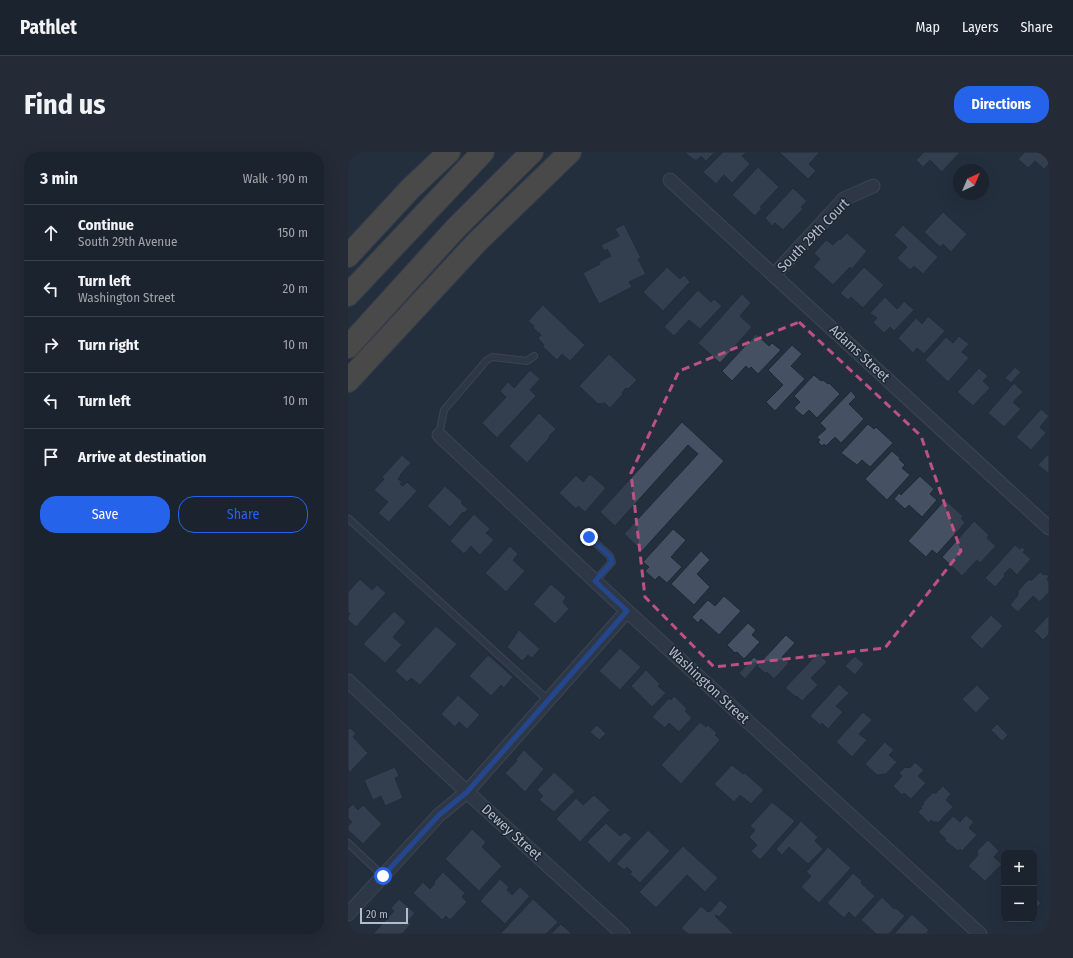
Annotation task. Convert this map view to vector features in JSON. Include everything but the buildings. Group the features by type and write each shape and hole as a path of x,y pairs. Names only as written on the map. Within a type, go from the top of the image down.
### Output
{"highway":[{"path":"348,256 411,188 449,152"},
{"path":"348,295 483,152"},
{"path":"348,347 455,229 532,152"},
{"path":"348,381 478,241 570,152"}],"street":[{"name":"Adams Street","path":"670,180 1049,528"},
{"name":"South 29th Court","path":"774,275 844,199 873,186"},
{"name":"Washington Street","path":"438,435 627,611 980,934"},
{"path":"348,914 439,815 467,792 627,611"},
{"name":"Dewey Street","path":"348,681 623,934"}],"lane":[{"path":"438,435 444,410 486,361 492,357 527,361 534,356"},
{"path":"349,519 548,700"},
{"path":"589,537 610,556 612,562 595,581"},
{"path":"348,843 383,876"}],"highlighted area":[{"path":"799,322 921,436 961,551 885,648 714,667 645,597 631,473 679,371"}],"route":[{"path":"383,876 439,815 467,792 627,611 595,581 612,562 610,556 589,537"}]}
